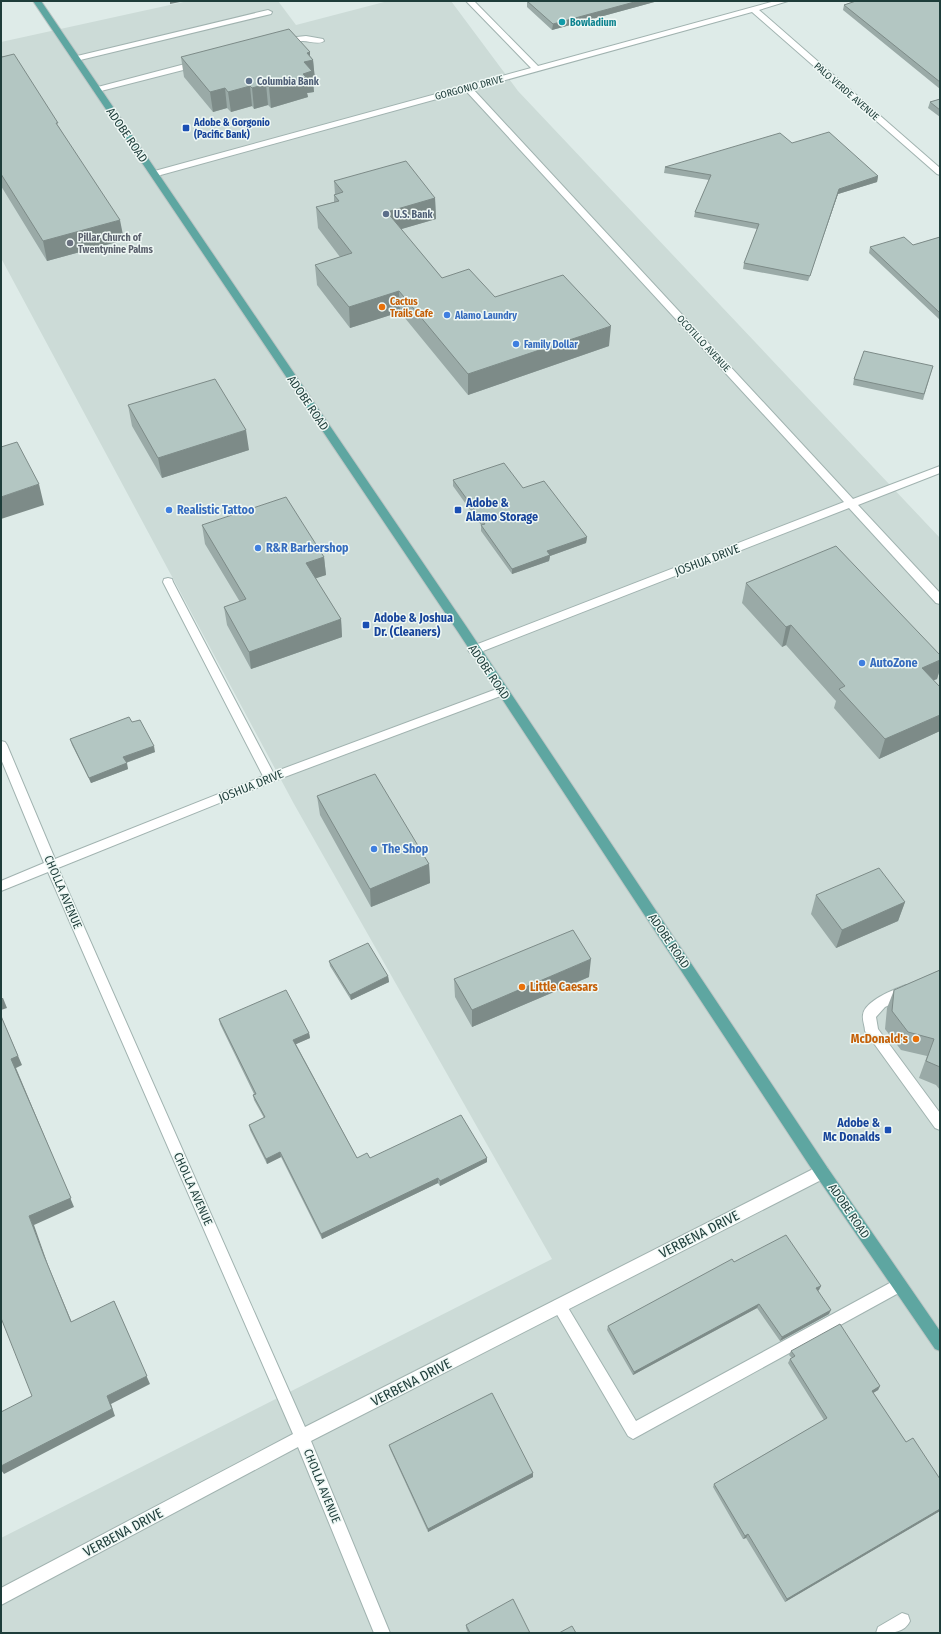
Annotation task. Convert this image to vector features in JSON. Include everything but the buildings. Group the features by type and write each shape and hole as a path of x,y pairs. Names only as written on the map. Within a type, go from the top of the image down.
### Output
{"main road":[{"name":"ADOBE ROAD","path":"37,1 502,691 822,1172 940,1344"}],"street":[{"path":"470,1 536,69"},
{"name":"GORGONIO DRIVE","path":"154,174 784,1"},
{"name":"PALO VERDE AVENUE","path":"754,10 940,172"},
{"path":"76,59 268,12"},
{"path":"273,44 296,38 309,38 320,41"},
{"path":"97,90 188,66"},
{"name":"OCOTILLO AVENUE","path":"467,87 940,600"},
{"name":"JOSHUA DRIVE","path":"474,650 940,469"},
{"path":"168,582 270,778"},
{"name":"JOSHUA DRIVE","path":"1,886 270,778 502,691"},
{"name":"CHOLLA AVENUE","path":"1,746 51,866 302,1437 382,1633"},
{"path":"920,985 880,1003 869,1015 872,1031 940,1124"},
{"name":"VERBENA DRIVE","path":"1,1597 302,1437 822,1172"},
{"path":"559,1306 633,1431 899,1285"},
{"path":"884,1633 902,1621"}],"shaded area":[{"path":"188,1 278,1 296,25 388,1 451,1 518,91 940,538 940,1633 1,1633 1,1538 552,1259 294,804 1,258 1,42"}],"place":[{"name":"Bowladium","path":"562,22"},
{"name":"Columbia Bank","path":"249,81"},
{"name":"Adobe & Gorgonio (Pacific Bank)","path":"186,128"},
{"name":"U.S. Bank","path":"386,214"},
{"name":"Pillar Church of Twentynine Palms","path":"70,243"},
{"name":"Cactus Trails Cafe","path":"382,307"},
{"name":"Alamo Laundry","path":"447,315"},
{"name":"Family Dollar","path":"516,344"},
{"name":"Realistic Tattoo","path":"169,510"},
{"name":"Adobe & Alamo Storage","path":"458,510"},
{"name":"R&R Barbershop","path":"258,548"},
{"name":"Adobe & Joshua Dr. (Cleaners)","path":"366,625"},
{"name":"AutoZone","path":"862,663"},
{"name":"The Shop","path":"374,849"},
{"name":"Little Caesars","path":"522,987"},
{"name":"McDonald's","path":"916,1039"},
{"name":"Adobe & Mc Donalds","path":"888,1130"}]}
